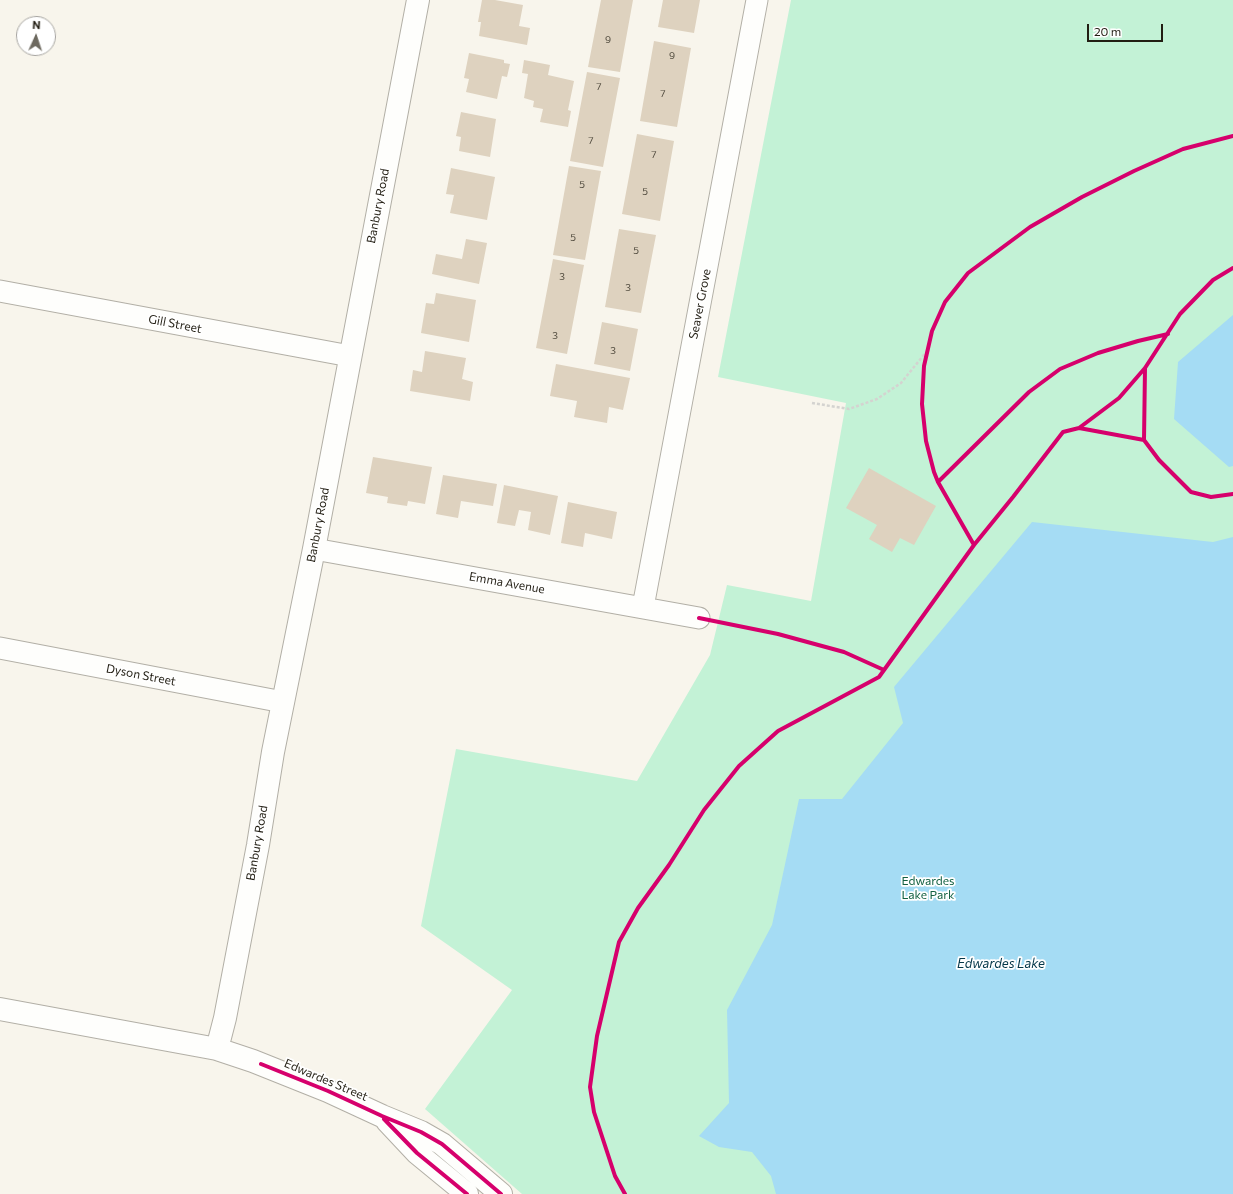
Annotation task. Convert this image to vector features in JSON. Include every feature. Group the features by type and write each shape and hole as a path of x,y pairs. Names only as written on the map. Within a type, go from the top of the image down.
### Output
{"street":[{"name":"Banbury Road","path":"218,1049 418,0"},
{"name":"Seaver Grove","path":"643,607 756,0"},
{"name":"Gill Street","path":"0,291 350,356"},
{"name":"Emma Avenue","path":"314,549 699,618"},
{"name":"Dyson Street","path":"0,648 283,702"},
{"name":"Edwardes Street","path":"0,1009 218,1049 253,1060 421,1132 442,1144 501,1194"},
{"name":"Edwardes Street","path":"382,1116 417,1153 467,1194"}],"path":[{"path":"926,358 928,344"},
{"path":"812,403 849,409 877,399 901,383 927,351"}],"green space":[{"name":"Edwardes Lake Park","path":"791,0 1233,0 1233,1194 522,1194 425,1109 512,990 421,926 456,749 637,781 710,655 727,585 811,601 846,403 718,377"}],"water":[{"path":"1233,315 1233,466 1229,467 1174,419 1178,362"},
{"name":"Edwardes Lake","path":"1032,522 1213,542 1233,537 1233,1194 776,1194 771,1176 752,1152 719,1147 699,1136 729,1103 727,1010 772,925 799,799 842,799 903,723 894,687"}],"building":[{"path":"482,0 495,0 523,5 519,26 530,28 527,45 479,36 481,22 478,22"},
{"path":"601,0 633,0 620,72 588,67"},
{"path":"663,0 700,0 694,33 658,27"},
{"path":"654,41 691,48 677,127 640,121"},
{"path":"469,53 504,60 504,63 510,64 507,77 502,76 497,99 466,92 469,79 464,78"},
{"path":"524,60 550,65 548,75 574,81 568,110 571,111 568,127 540,122 543,109 533,107 534,101 524,98 528,74 522,73"},
{"path":"587,72 620,78 603,167 570,161"},
{"path":"461,112 496,119 490,157 459,151 461,137 456,136"},
{"path":"637,134 674,141 660,221 622,214"},
{"path":"569,166 601,171 585,260 553,255"},
{"path":"451,168 495,177 487,220 450,213 454,195 446,194"},
{"path":"619,229 656,235 641,313 605,307"},
{"path":"466,239 487,243 479,284 432,274 436,254 462,259"},
{"path":"553,259 584,265 567,354 536,348"},
{"path":"436,293 476,300 469,342 421,333 426,303 434,304"},
{"path":"602,322 638,329 630,371 594,364"},
{"path":"425,351 466,358 462,379 473,382 470,401 410,391 413,370 422,372"},
{"path":"556,364 630,378 623,410 609,407 607,423 574,417 577,401 550,396"},
{"path":"373,457 432,467 425,504 408,501 407,506 387,503 388,497 366,493"},
{"path":"869,468 936,506 914,545 900,538 892,552 869,539 877,525 846,508"},
{"path":"443,475 497,484 493,506 461,501 458,518 436,514"},
{"path":"504,485 558,496 550,535 528,530 531,512 519,510 515,526 497,523"},
{"path":"568,502 617,512 612,539 585,533 583,547 561,543"}],"cycle path":[{"path":"974,545 938,482 926,441 922,404 924,366 932,331 945,302 968,273 1030,227 1082,197 1183,149 1233,136"},
{"path":"625,1194 615,1176 594,1112 590,1087 597,1036 619,942 638,908 669,865 704,810 739,766 778,731 879,677 974,545 1063,432 1079,428 1119,398 1145,368 1180,314 1213,280 1233,268"},
{"path":"938,482 1029,392 1060,369 1098,353 1168,334"},
{"path":"1145,368 1144,440 1159,460 1191,492 1211,497 1233,494"},
{"path":"1079,428 1144,440"},
{"path":"699,618 778,634 844,652 884,670"},
{"path":"261,1064 328,1091 421,1132 442,1144 501,1194"},
{"path":"384,1119 417,1153 467,1194"}]}
